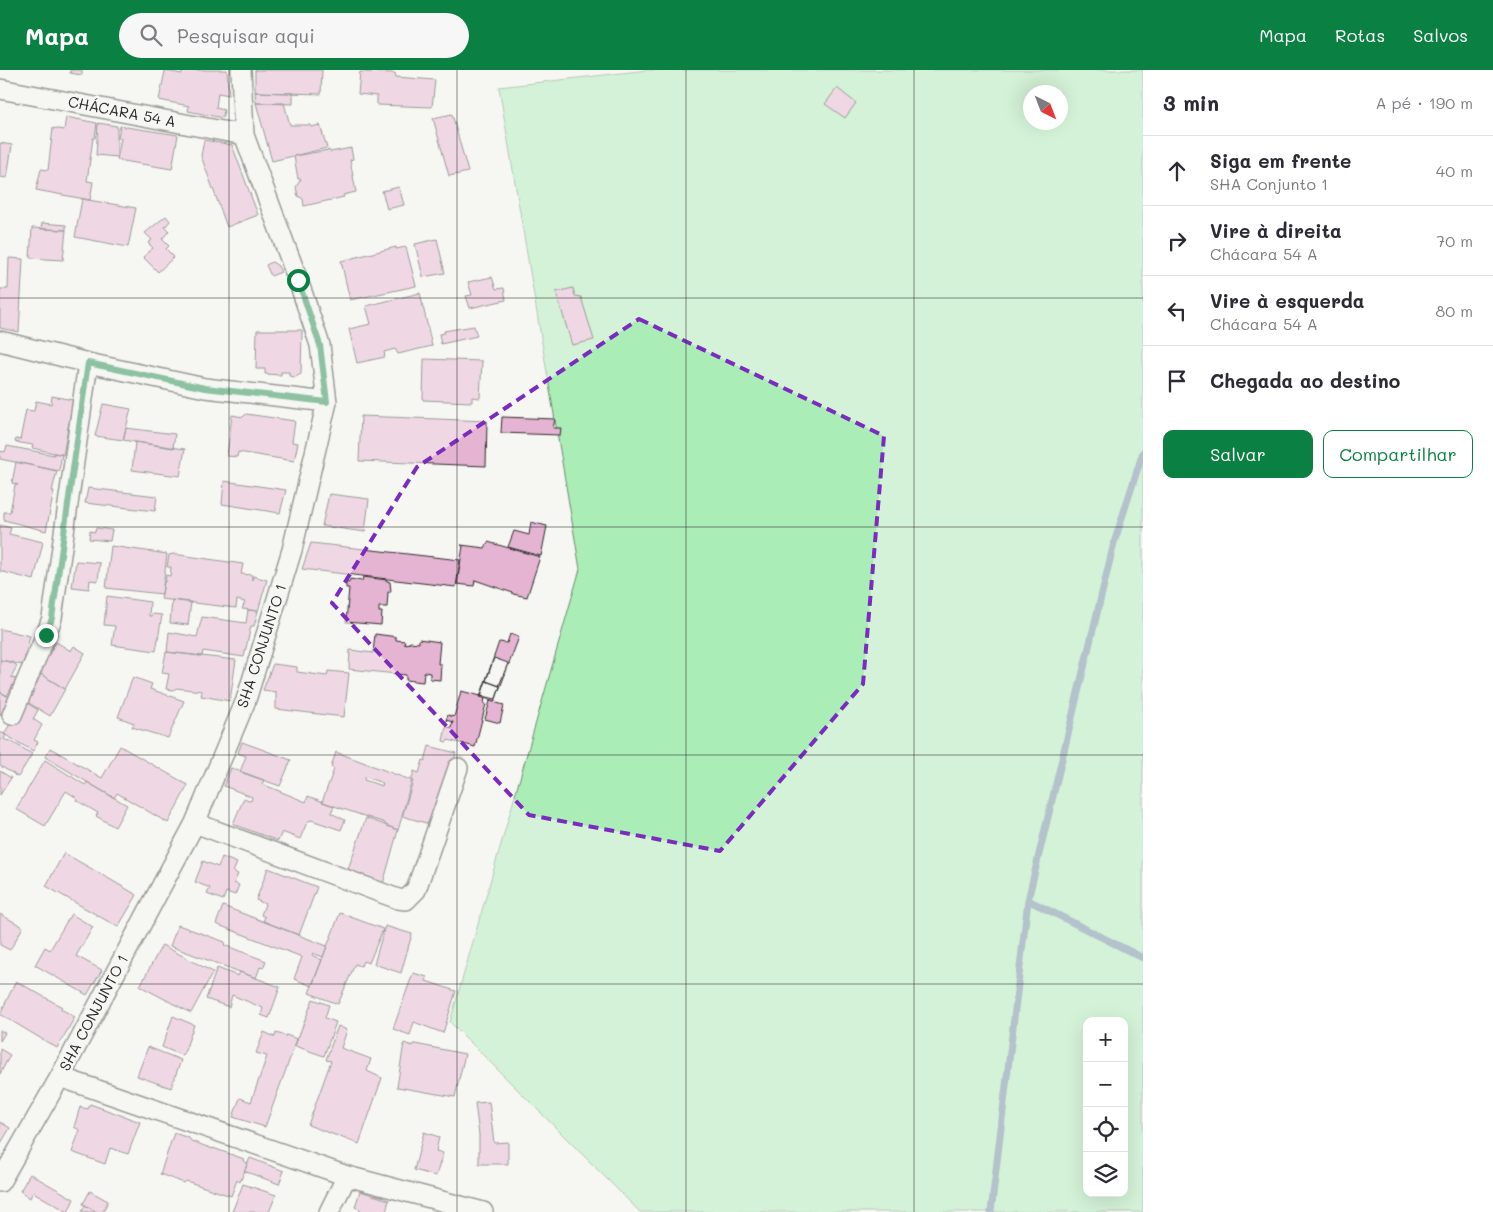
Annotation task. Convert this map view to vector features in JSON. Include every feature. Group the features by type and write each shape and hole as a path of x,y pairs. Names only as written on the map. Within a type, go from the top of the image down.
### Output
{"street":[{"name":"SHA CONJUNTO 1","path":"0,1182 60,1076 196,823 246,700 292,550 327,402 320,345 244,135 241,70"},
{"name":"CHÁCARA 54 A","path":"0,90 244,135"},
{"path":"0,341 88,363 205,388 327,402"},
{"path":"12,715 52,618 88,363"},
{"path":"196,823 398,899 406,900 416,890 458,768"},
{"path":"60,1076 347,1176 483,1212"},
{"path":"329,1212 347,1176"}],"highlighted area":[{"path":"639,319 884,436 863,684 720,851 529,815 332,603 417,467"}],"green space":[{"path":"648,70 1143,70 1143,1212 640,1212 450,1022 580,569 499,87"}],"building":[{"path":"70,70 82,70 82,75 70,73"},
{"path":"183,70 227,70 229,95 218,93 216,108 224,110 223,118 188,111 189,106 159,100 165,71 182,74"},
{"path":"255,70 322,70 321,94 255,92"},
{"path":"360,72 395,73 396,77 435,80 432,107 377,105 377,96 358,94"},
{"path":"837,88 856,103 845,118 825,104"},
{"path":"255,92 293,93 293,104 256,103"},
{"path":"256,103 284,103 290,125 310,125 311,127 320,125 327,148 272,161"},
{"path":"452,114 468,172 449,176 433,118"},
{"path":"66,117 97,123 87,181 93,182 90,200 36,190 41,169 48,170 53,128 64,130"},
{"path":"98,123 117,126 117,157 96,155"},
{"path":"120,126 178,135 172,169 117,160 121,138 118,138"},
{"path":"204,140 232,145 258,215 227,227 201,156"},
{"path":"0,143 12,145 7,178 0,177"},
{"path":"351,148 353,159 350,160 356,192 343,195 344,197 304,206 303,199 298,196 296,187 301,179 298,179 294,156"},
{"path":"399,187 404,205 387,209 382,191"},
{"path":"82,199 136,208 128,247 75,237"},
{"path":"166,216 170,221 165,227 169,231 162,239 169,246 166,249 174,257 158,272 143,257 153,248 148,243 152,240 145,233"},
{"path":"42,223 66,225 66,230 41,229"},
{"path":"32,228 66,230 63,260 30,258"},
{"path":"437,239 445,273 423,277 415,244"},
{"path":"396,247 396,249 406,247 416,286 350,300 341,261"},
{"path":"9,258 23,259 19,332 0,328 0,289 8,289"},
{"path":"272,262 278,266 281,272 271,276 266,265"},
{"path":"492,277 496,289 504,288 506,300 470,308 466,296 472,295 468,282"},
{"path":"573,288 575,296 581,297 594,340 572,345 556,292"},
{"path":"420,293 432,346 398,354 395,349 384,352 385,357 357,363 349,329 371,324 366,306"},
{"path":"474,326 477,336 441,344 439,334 445,333 444,331"},
{"path":"257,330 302,330 301,374 295,377 289,376 289,372 281,372 281,375 265,374 265,369 256,369"},
{"path":"424,359 482,361 480,398 472,397 472,402 423,400"},
{"path":"52,396 73,400 63,455 32,448 33,445 15,442 16,439 20,440 26,410 34,411 36,401 51,404"},
{"path":"103,404 131,409 123,440 95,436"},
{"path":"246,414 295,421 292,442 298,443 294,461 238,452 237,457 227,456 232,415 243,417"},
{"path":"361,416 487,421 486,466 359,461"},
{"path":"502,417 555,419 553,428 561,428 560,435 501,433"},
{"path":"126,428 175,434 173,448 123,440"},
{"path":"135,442 185,449 180,476 132,470"},
{"path":"7,446 54,455 54,453 62,454 59,471 0,459 0,451 5,452"},
{"path":"16,462 57,471 46,531 4,520 4,512 10,512 15,485 18,485 12,483"},
{"path":"224,481 286,490 280,513 222,504"},
{"path":"88,488 157,496 155,511 85,503"},
{"path":"329,494 369,499 365,532 322,526"},
{"path":"531,522 547,526 541,556 508,547 514,531 529,535"},
{"path":"0,525 11,528 9,534 43,542 34,580 0,571"},
{"path":"96,528 112,530 110,541 89,539 90,531 95,532"},
{"path":"488,542 540,557 527,597 475,580 474,586 457,584 463,546 461,545 485,548"},
{"path":"311,543 460,560 456,587 302,569"},
{"path":"111,546 167,554 162,594 106,588"},
{"path":"169,555 243,564 241,574 252,575 252,580 253,576 267,580 258,611 242,609 245,602 237,600 236,608 161,599 166,575 170,576 171,567 167,567"},
{"path":"76,561 100,563 98,581 90,580 89,589 72,587"},
{"path":"363,577 390,582 391,592 388,592 387,607 379,607 379,612 382,612 381,625 346,622 349,588 346,588 346,582 349,583 350,579 362,581"},
{"path":"107,596 150,602 149,616 152,614 162,615 156,651 112,645 115,626 104,625"},
{"path":"172,600 191,602 188,625 170,623"},
{"path":"248,610 258,611 254,626 251,626 244,657 203,651 202,656 167,652 169,632 197,637 202,617 246,623"},
{"path":"0,629 30,636 23,665 0,660"},
{"path":"375,634 396,637 396,640 405,641 404,644 409,644 410,642 419,643 419,639 440,642 438,664 441,664 440,680 430,679 430,673 424,672 423,682 406,680 406,675 349,669 350,650 373,653"},
{"path":"510,634 519,637 495,701 480,697 499,642 507,643"},
{"path":"56,642 71,651 74,646 85,653 65,689 39,673"},
{"path":"166,652 236,660 230,701 201,696 202,691 176,688 174,690 166,689 169,674 162,673"},
{"path":"494,658 508,663 499,686 486,681"},
{"path":"0,660 12,662 17,666 11,677 16,679 7,696 0,692"},
{"path":"273,664 297,667 297,672 327,676 328,671 349,673 344,717 276,709 276,692 263,690"},
{"path":"39,673 65,689 50,716 24,700"},
{"path":"133,677 152,684 150,689 184,701 168,738 132,727 134,723 118,717"},
{"path":"486,681 500,686 496,699 481,696"},
{"path":"461,691 485,697 484,704 486,704 475,747 448,740 447,742 443,741 446,727 451,728 453,722 446,720 448,715 454,717"},
{"path":"0,692 10,697 0,716"},
{"path":"24,701 38,710 33,719 42,725 34,740 38,742 33,751 4,734"},
{"path":"490,701 504,705 500,723 485,719"},
{"path":"0,732 6,735 4,739 32,754 18,777 0,766"},
{"path":"242,742 291,760 280,786 240,772 246,756 238,753"},
{"path":"120,746 188,785 168,823 117,793 114,798 45,757 50,748 102,778"},
{"path":"429,746 456,753 436,826 402,816 414,771 419,773"},
{"path":"336,752 413,781 398,830 385,825 385,823 322,802 334,769 331,767","holes":["365,777 383,783 382,786 364,780"]},
{"path":"45,760 85,785 87,782 127,805 115,827 96,816 98,813 76,800 77,798 66,791 45,826 16,809"},
{"path":"231,768 264,780 262,784 306,802 308,796 334,806 331,813 345,820 341,830 311,820 307,822 300,839 282,832 278,841 233,824 244,798 251,801 252,797 224,786"},
{"path":"0,771 11,778 0,795"},
{"path":"366,818 398,830 383,884 348,869"},
{"path":"64,853 137,895 118,927 46,886"},
{"path":"222,857 237,863 233,872 238,874 234,883 239,885 235,895 226,892 223,900 207,894 210,888 195,882 203,861 218,867"},
{"path":"268,868 317,887 299,935 263,921 265,917 261,915 265,904 256,900"},
{"path":"223,906 327,946 323,957 313,953 312,955 322,960 312,986 294,979 302,957 216,924"},
{"path":"340,913 383,929 369,963 363,961 361,966 355,964 338,1004 309,993"},
{"path":"0,914 23,927 10,950 0,945"},
{"path":"71,914 93,927 76,956 102,970 87,995 35,965 45,947 50,950"},
{"path":"178,925 225,942 224,945 266,961 263,968 260,967 256,978 170,946"},
{"path":"385,926 412,934 401,973 374,964"},
{"path":"162,945 213,972 191,1013 140,986"},
{"path":"217,968 238,976 240,972 280,987 269,1018 261,1015 263,1008 232,995 229,1007 206,999"},
{"path":"413,973 427,977 426,981 456,991 443,1033 414,1022 410,1035 393,1029"},
{"path":"16,981 62,1007 61,1009 75,1017 57,1048 0,1014"},
{"path":"313,999 329,1005 325,1018 336,1022 324,1056 295,1046"},
{"path":"173,1016 194,1025 183,1056 162,1047"},
{"path":"338,1026 347,1030 341,1048 371,1059 367,1071 382,1078 359,1144 308,1125 331,1061 326,1060"},
{"path":"0,1030 5,1033 0,1041"},
{"path":"264,1032 275,1037 276,1033 297,1039 265,1127 233,1117 240,1098 251,1102 267,1056 256,1053"},
{"path":"404,1043 465,1054 455,1097 397,1087"},
{"path":"148,1047 181,1060 171,1088 137,1076"},
{"path":"0,1049 10,1055 0,1074"},
{"path":"489,1102 494,1143 508,1142 508,1164 479,1164 479,1135 475,1103"},
{"path":"90,1104 140,1122 128,1154 110,1148 105,1164 72,1152 80,1130 74,1127 80,1107 88,1109"},
{"path":"0,1122 10,1128 0,1145"},
{"path":"424,1132 439,1137 436,1151 443,1153 436,1176 414,1170"},
{"path":"174,1133 189,1138 191,1141 244,1159 243,1161 248,1163 240,1182 237,1180 231,1196 160,1174"},
{"path":"250,1158 284,1171 279,1184 244,1171"},
{"path":"30,1174 74,1199 68,1212 33,1192 30,1198 20,1191"},
{"path":"243,1184 276,1195 269,1212 232,1212"},
{"path":"90,1191 108,1201 103,1212 97,1212 83,1204"},
{"path":"360,1191 389,1200 386,1212 359,1212 360,1209 355,1207"},
{"path":"85,1205 97,1212 82,1212"}],"waterway":[{"path":"991,1212 1028,900 1114,543 1143,452"},
{"path":"1028,900 1143,958"}],"route":[{"path":"46,635 52,618 88,363 205,388 327,402 320,345 298,280"}]}
